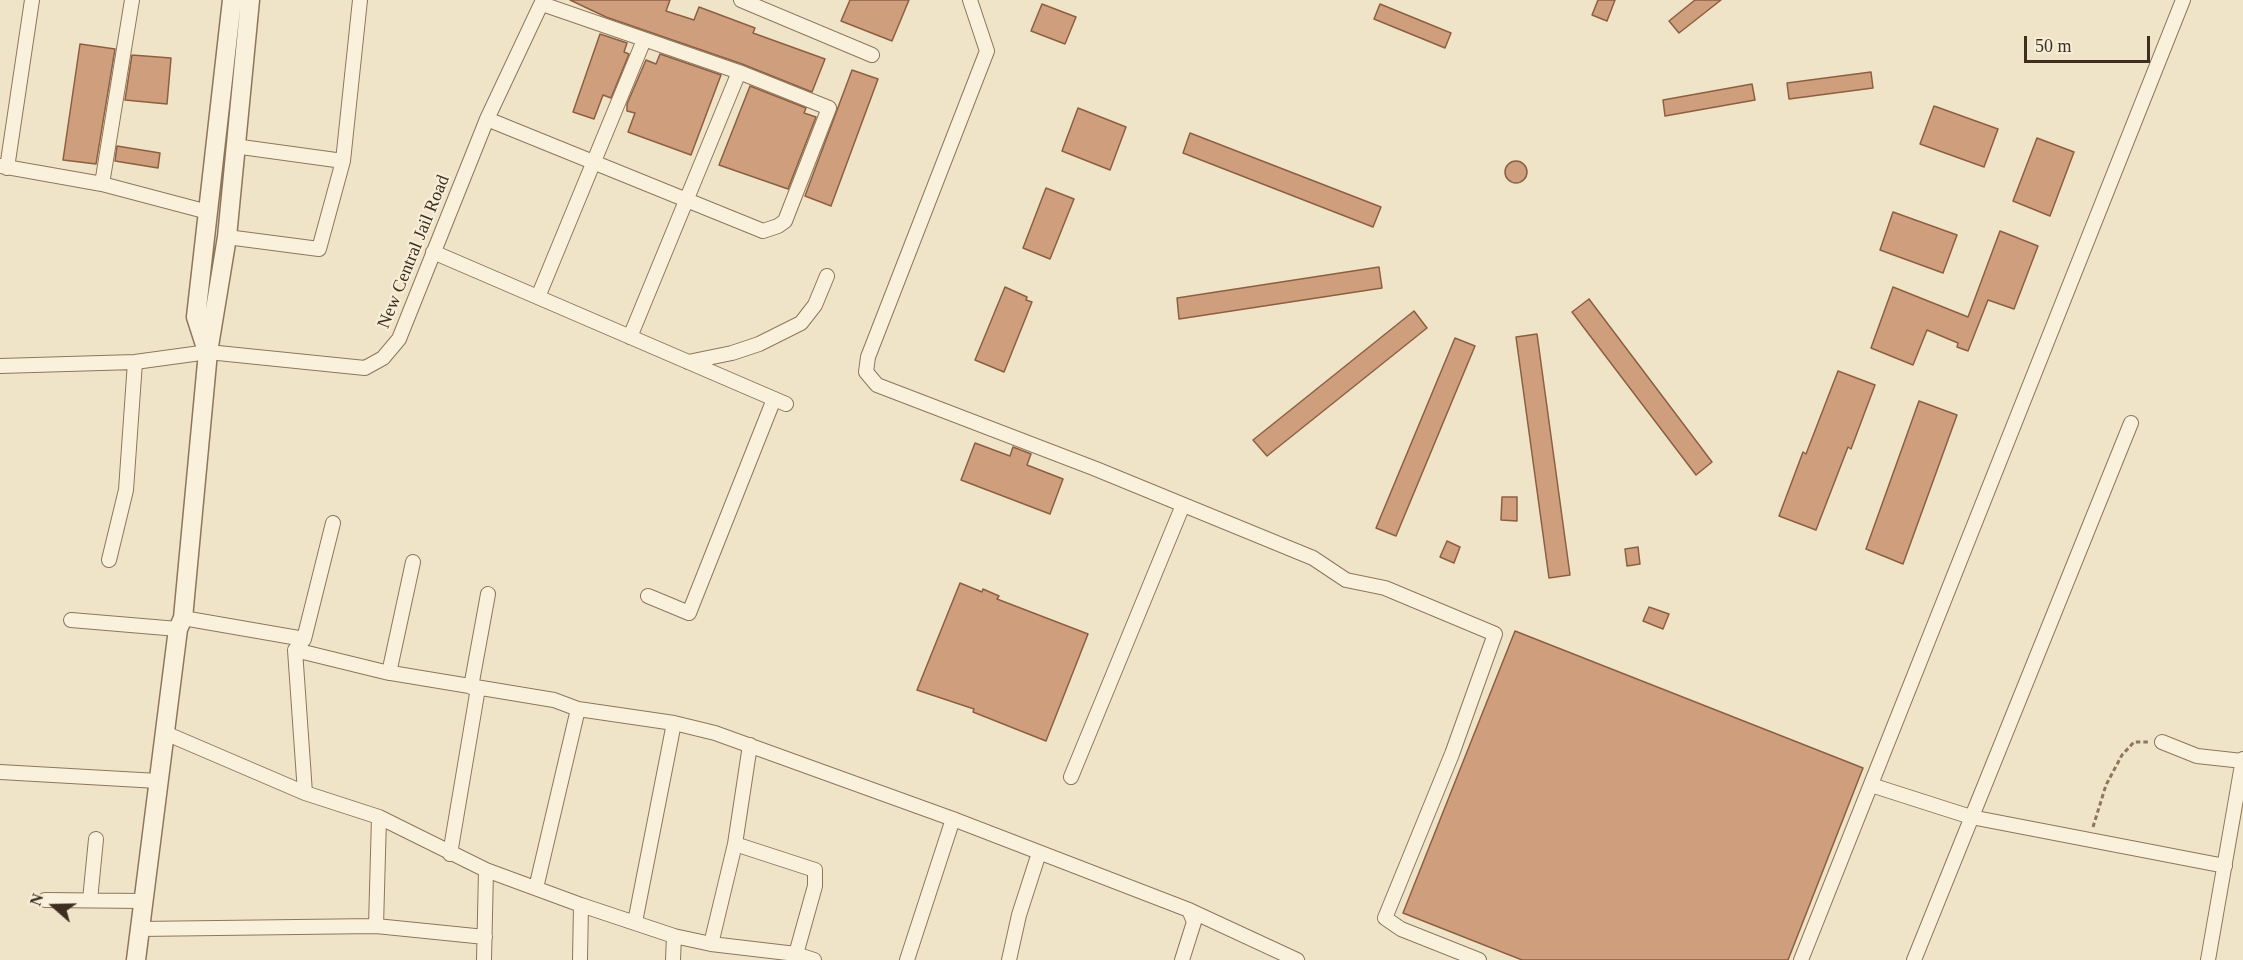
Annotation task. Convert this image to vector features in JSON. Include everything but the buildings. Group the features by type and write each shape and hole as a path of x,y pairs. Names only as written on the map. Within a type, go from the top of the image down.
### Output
{"street":[{"path":"32,0 3,167 102,184 208,212"},
{"path":"102,184 132,0"},
{"path":"208,352 196,317 232,0"},
{"path":"136,960 158,780 181,624 208,352 227,237 234,146 250,0"},
{"path":"227,237 319,249 343,161 360,0"},
{"path":"741,0 872,55"},
{"path":"970,0 987,51 868,357 866,372 878,385 1313,558 1346,580 1385,588 1495,634 1452,754 1385,918 1401,929 1479,960"},
{"path":"1801,960 2183,0"},
{"path":"487,119 763,231 784,221 829,108 739,72 542,2"},
{"name":"New Central Jail Road","path":"0,366 135,362 208,352 366,368 382,358 399,339 487,119 542,2"},
{"path":"538,297 644,40"},
{"path":"630,337 739,72"},
{"path":"234,146 343,161"},
{"path":"433,252 780,402 689,613 648,596"},
{"path":"688,362 750,347 801,323 815,305 827,276"},
{"path":"109,560 126,490 135,362"},
{"path":"1918,959 1971,817 2131,423"},
{"path":"1071,777 1184,505"},
{"path":"305,793 295,650 304,639 333,523"},
{"path":"389,673 413,562"},
{"path":"450,854 488,594"},
{"path":"71,620 181,624 304,639"},
{"path":"295,650 389,673 554,700 578,709 674,723 715,733 953,819 1188,910 1276,957 1297,960"},
{"path":"536,888 578,709"},
{"path":"634,922 674,723"},
{"path":"165,733 305,793 379,817 486,870 581,905 674,936 759,954 796,954 814,960"},
{"path":"2162,742 2197,756 2243,760 2208,960"},
{"path":"711,944 735,844 750,745"},
{"path":"0,772 158,780"},
{"path":"1871,785 1971,817 2225,866"},
{"path":"376,926 379,817"},
{"path":"907,960 953,819"},
{"path":"90,900 96,839"},
{"path":"735,844 815,870 815,886 796,954"},
{"path":"1009,960 1019,915 1040,853"},
{"path":"484,960 486,870"},
{"path":"45,900 143,901"},
{"path":"580,960 581,905"},
{"path":"1182,960 1194,922 1188,910"},
{"path":"139,929 376,926 485,937"},
{"path":"673,960 674,936"}],"path":[{"path":"2090,840 2106,785 2122,755 2134,742 2162,742"}]}
